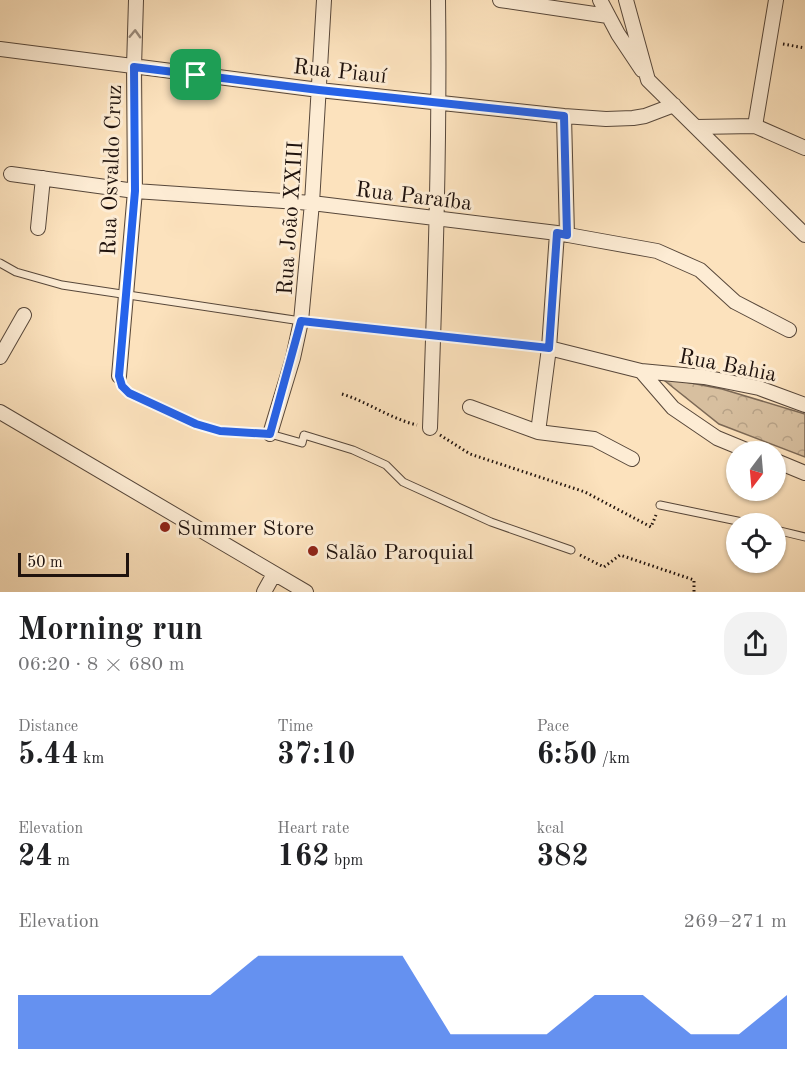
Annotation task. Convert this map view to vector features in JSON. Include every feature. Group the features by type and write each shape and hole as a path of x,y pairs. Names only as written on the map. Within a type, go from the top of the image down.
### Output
{"street":[{"name":"Rua Osvaldo Cruz","path":"119,376 135,191 136,0"},
{"name":"Rua João XXIII","path":"270,434 301,321 312,203 324,0"},
{"path":"430,428 438,219 440,102 438,0"},
{"path":"500,0 608,16"},
{"path":"600,0 648,80 805,235"},
{"path":"626,0 648,80"},
{"path":"755,126 776,0"},
{"name":"Rua Piauí","path":"0,49 319,90 564,116 633,118 674,105"},
{"path":"538,432 562,234 564,116"},
{"path":"696,127 755,126 805,148"},
{"name":"Rua Paraíba","path":"11,174 135,191 312,203 562,234 657,252 700,270 735,302 789,330"},
{"path":"38,228 43,178"},
{"path":"0,357 24,315"},
{"name":"Rua Bahia","path":"549,348 641,372 704,377 759,388 805,405"},
{"name":"Rua Bahia","path":"641,372 673,408 726,442"},
{"path":"470,407 538,432 594,440 632,459"},
{"path":"0,412 306,592"},
{"path":"786,465 805,473"},
{"path":"264,592 274,574"}],"lane":[{"path":"0,263 16,272 62,285 301,321 549,348"},
{"path":"119,376 122,386 129,393 196,424 220,431 270,434 302,443 304,435 353,450 386,465 403,482 491,522 571,550"},
{"path":"660,505 726,519"},
{"path":"786,532 805,537"}],"path":[{"path":"768,41 805,48"},
{"path":"342,394 361,400 401,422 430,428 470,454 585,492 651,527 660,505"},
{"path":"571,550 604,567 620,555 694,580 694,592"}],"green space":[{"path":"660,377 722,389 805,414 805,457 786,450 786,441 763,441 719,424"}],"place":[{"name":"Summer Store","path":"165,527"},
{"name":"Salão Paroquial","path":"313,551"}],"route":[{"path":"134,67 196,75 564,116 567,235 557,233 549,348 301,321 270,434 220,431 196,424 129,393 122,386 119,376 135,191 134,67"}]}
